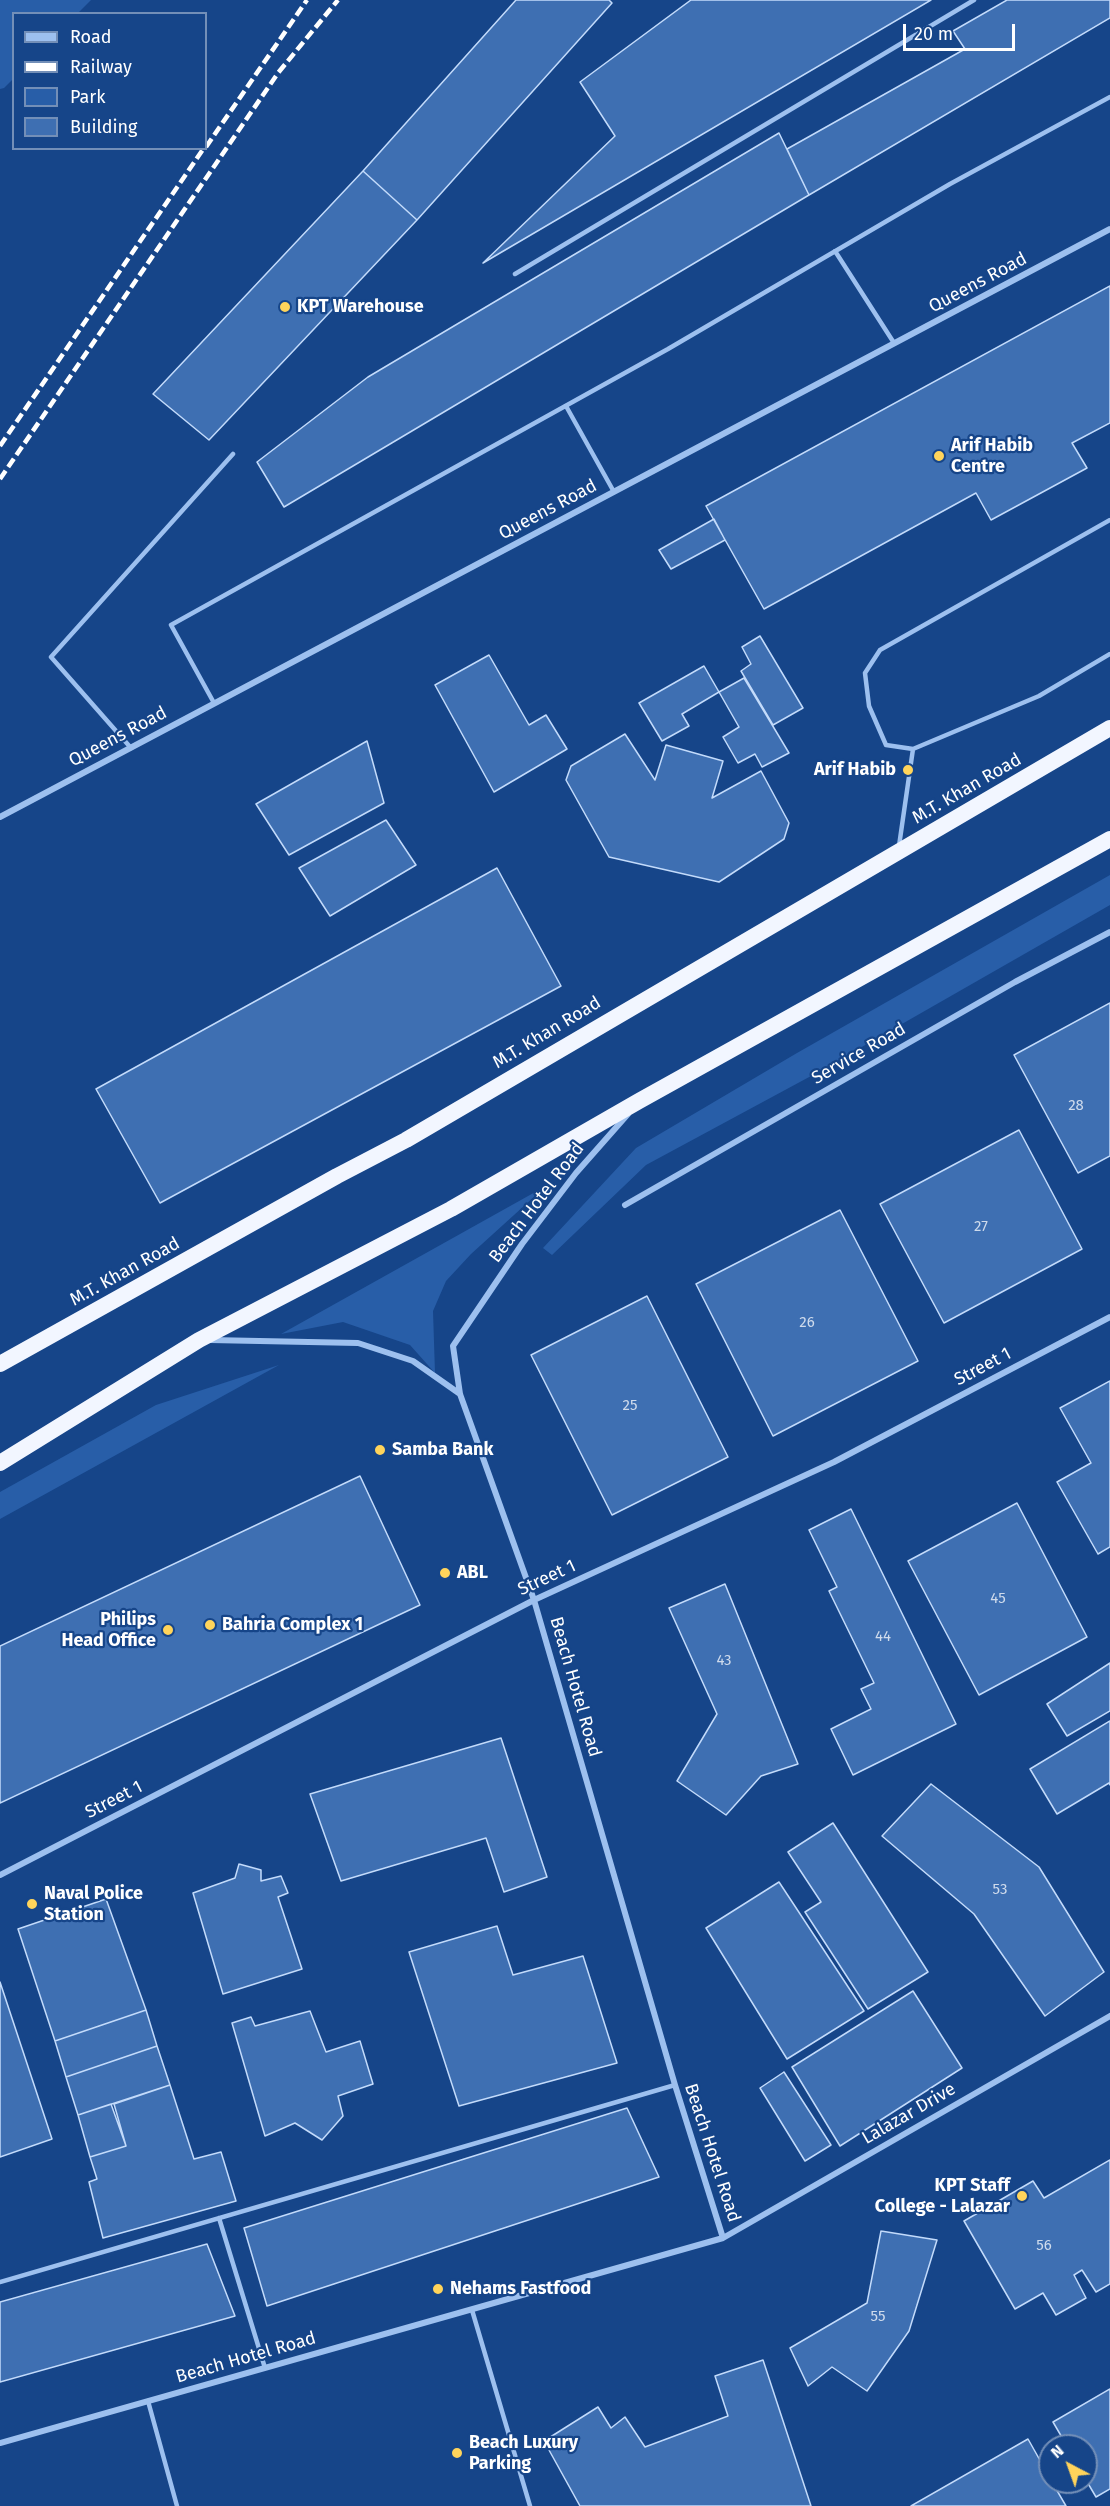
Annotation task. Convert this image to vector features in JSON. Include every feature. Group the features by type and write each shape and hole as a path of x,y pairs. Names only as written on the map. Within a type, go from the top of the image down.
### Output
{"highway":[{"name":"M.T. Khan Road","path":"0,1364 337,1176 406,1140 1110,728"},
{"path":"0,1463 200,1340 451,1209 639,1101 1110,839"}],"street":[{"name":"Queens Road","path":"0,817 1110,229"},
{"name":"Service Road","path":"625,1205 1015,982 1110,932"},
{"name":"Beach Hotel Road","path":"0,2443 723,2238 675,2085 534,1600 460,1394 453,1347 522,1244 576,1173 639,1101"},
{"name":"Street 1","path":"0,1875 534,1600 834,1462 1110,1317"},
{"path":"200,1340 357,1343 413,1361 460,1394"},
{"name":"Lalazar Drive","path":"723,2238 1110,2016"}],"lane":[{"path":"515,274 974,0"},
{"path":"214,703 171,625 668,349 950,184 1110,97"},
{"path":"835,251 894,344"},
{"path":"566,406 614,492"},
{"path":"131,748 51,657 233,454"},
{"path":"1110,520 880,650 865,674 869,706 886,745 913,749 1039,696 1110,654"},
{"path":"898,852 913,749"},
{"path":"0,2282 675,2085"},
{"path":"219,2218 265,2368"},
{"path":"472,2310 530,2506"},
{"path":"147,2401 177,2506"}],"green space":[{"path":"0,0 91,0 79,12 12,12 12,80 0,89"},
{"path":"1110,875 1110,905 811,1076 646,1165 552,1255 543,1248 636,1148 797,1053"},
{"path":"546,1186 471,1254 446,1281 433,1311 435,1373 410,1345 343,1322 281,1334"},
{"path":"279,1365 0,1519 0,1492 156,1405"}],"building":[{"path":"516,0 609,0 612,3 417,220 363,171"},
{"path":"691,0 931,0 483,263 615,136 580,82"},
{"path":"1007,0 1110,0 1110,18 809,195 787,149 965,49 953,31"},
{"path":"779,133 809,195 284,507 257,462 368,377"},
{"name":"KPT Warehouse","path":"363,171 417,220 209,440 153,394"},
{"name":"Arif Habib Centre","path":"1110,286 1110,423 1072,443 1087,468 991,520 976,493 764,609 706,506"},
{"path":"714,519 725,540 671,569 659,550"},
{"path":"760,636 803,708 773,725 741,671 751,664 742,647"},
{"path":"489,655 529,725 546,715 567,749 494,792 435,685"},
{"path":"704,666 719,692 682,714 689,726 662,741 639,703"},
{"path":"744,678 789,753 762,767 755,754 738,763 723,737 739,727 719,692"},
{"path":"625,734 655,780 666,745 723,761 712,798 761,771 789,823 784,839 719,882 609,857 566,780 571,766"},
{"path":"367,741 384,803 289,855 256,804"},
{"path":"386,820 416,865 330,916 299,868"},
{"path":"497,868 561,986 160,1203 96,1089"},
{"path":"1110,1003 1110,1156 1078,1173 1014,1055"},
{"path":"1019,1130 1082,1249 944,1323 880,1204"},
{"path":"840,1210 918,1361 773,1436 696,1284"},
{"path":"647,1296 728,1457 612,1515 531,1355"},
{"path":"1110,1381 1110,1547 1098,1554 1057,1482 1091,1463 1060,1408"},
{"name":"Bahria Complex 1","path":"360,1476 420,1605 0,1803 0,1646"},
{"path":"1017,1503 1087,1637 979,1695 908,1561"},
{"path":"851,1509 956,1724 853,1775 831,1729 871,1709 861,1689 874,1683 829,1591 837,1587 809,1530"},
{"path":"725,1584 798,1764 761,1776 726,1815 677,1781 717,1714 669,1608"},
{"path":"1110,1663 1110,1711 1067,1736 1047,1704"},
{"path":"1110,1721 1110,1785 1109,1783 1057,1814 1030,1769"},
{"path":"501,1738 547,1877 504,1892 486,1838 341,1881 310,1794"},
{"path":"931,1784 1039,1867 1104,1972 1045,2016 974,1914 882,1836"},
{"path":"833,1823 928,1972 868,2009 805,1912 821,1902 788,1852"},
{"path":"239,1864 261,1870 261,1881 281,1876 288,1893 278,1897 302,1969 223,1994 193,1893 235,1878"},
{"path":"779,1882 864,2011 787,2059 706,1928"},
{"path":"106,1899 146,2010 55,2041 18,1929"},
{"path":"497,1926 513,1975 583,1956 617,2063 459,2106 409,1952"},
{"path":"0,1982 52,2139 0,2157"},
{"path":"913,1991 962,2068 840,2146 792,2067"},
{"path":"146,2010 157,2046 66,2077 55,2041"},
{"path":"310,2011 326,2052 360,2041 373,2084 338,2096 343,2116 322,2140 295,2123 265,2136 232,2023 251,2017 255,2026"},
{"path":"157,2046 170,2085 78,2115 66,2077"},
{"path":"784,2072 831,2145 805,2161 760,2088"},
{"path":"170,2085 194,2159 221,2152 236,2201 103,2238 89,2182 97,2179 90,2157 126,2146 114,2104"},
{"path":"111,2104 126,2146 90,2157 78,2115"},
{"path":"627,2108 659,2177 267,2306 244,2228"},
{"path":"1110,2160 1110,2284 1096,2292 1082,2270 1074,2275 1086,2298 1056,2315 1043,2293 1015,2309 964,2221 1033,2181 1044,2198"},
{"path":"881,2231 937,2240 909,2331 867,2391 832,2367 808,2386 790,2348 867,2303"},
{"path":"207,2244 235,2316 0,2382 0,2302"},
{"path":"763,2360 811,2506 580,2506 544,2441 598,2407 611,2428 625,2417 645,2447 728,2416 715,2376"},
{"path":"1110,2389 1110,2489 1096,2497 1094,2494 1098,2494 1098,2434 1060,2434 1053,2422"},
{"path":"1028,2439 1038,2457 1038,2494 1059,2494 1066,2506 911,2506"}],"railway":[{"path":"207,146 307,0"},
{"path":"0,479 278,73 338,0"},
{"path":"0,446 203,150"}],"place":[{"name":"KPT Warehouse","path":"285,307"},
{"name":"Arif Habib Centre","path":"939,456"},
{"name":"Arif Habib","path":"908,770"},
{"name":"Samba Bank","path":"380,1450"},
{"name":"ABL","path":"445,1573"},
{"name":"Bahria Complex 1","path":"210,1625"},
{"name":"Philips Head Office","path":"168,1630"},
{"name":"Naval Police Station","path":"32,1904"},
{"name":"KPT Staff College - Lalazar","path":"1022,2196"},
{"name":"Nehams Fastfood","path":"438,2289"},
{"name":"Beach Luxury Parking","path":"457,2453"}]}
